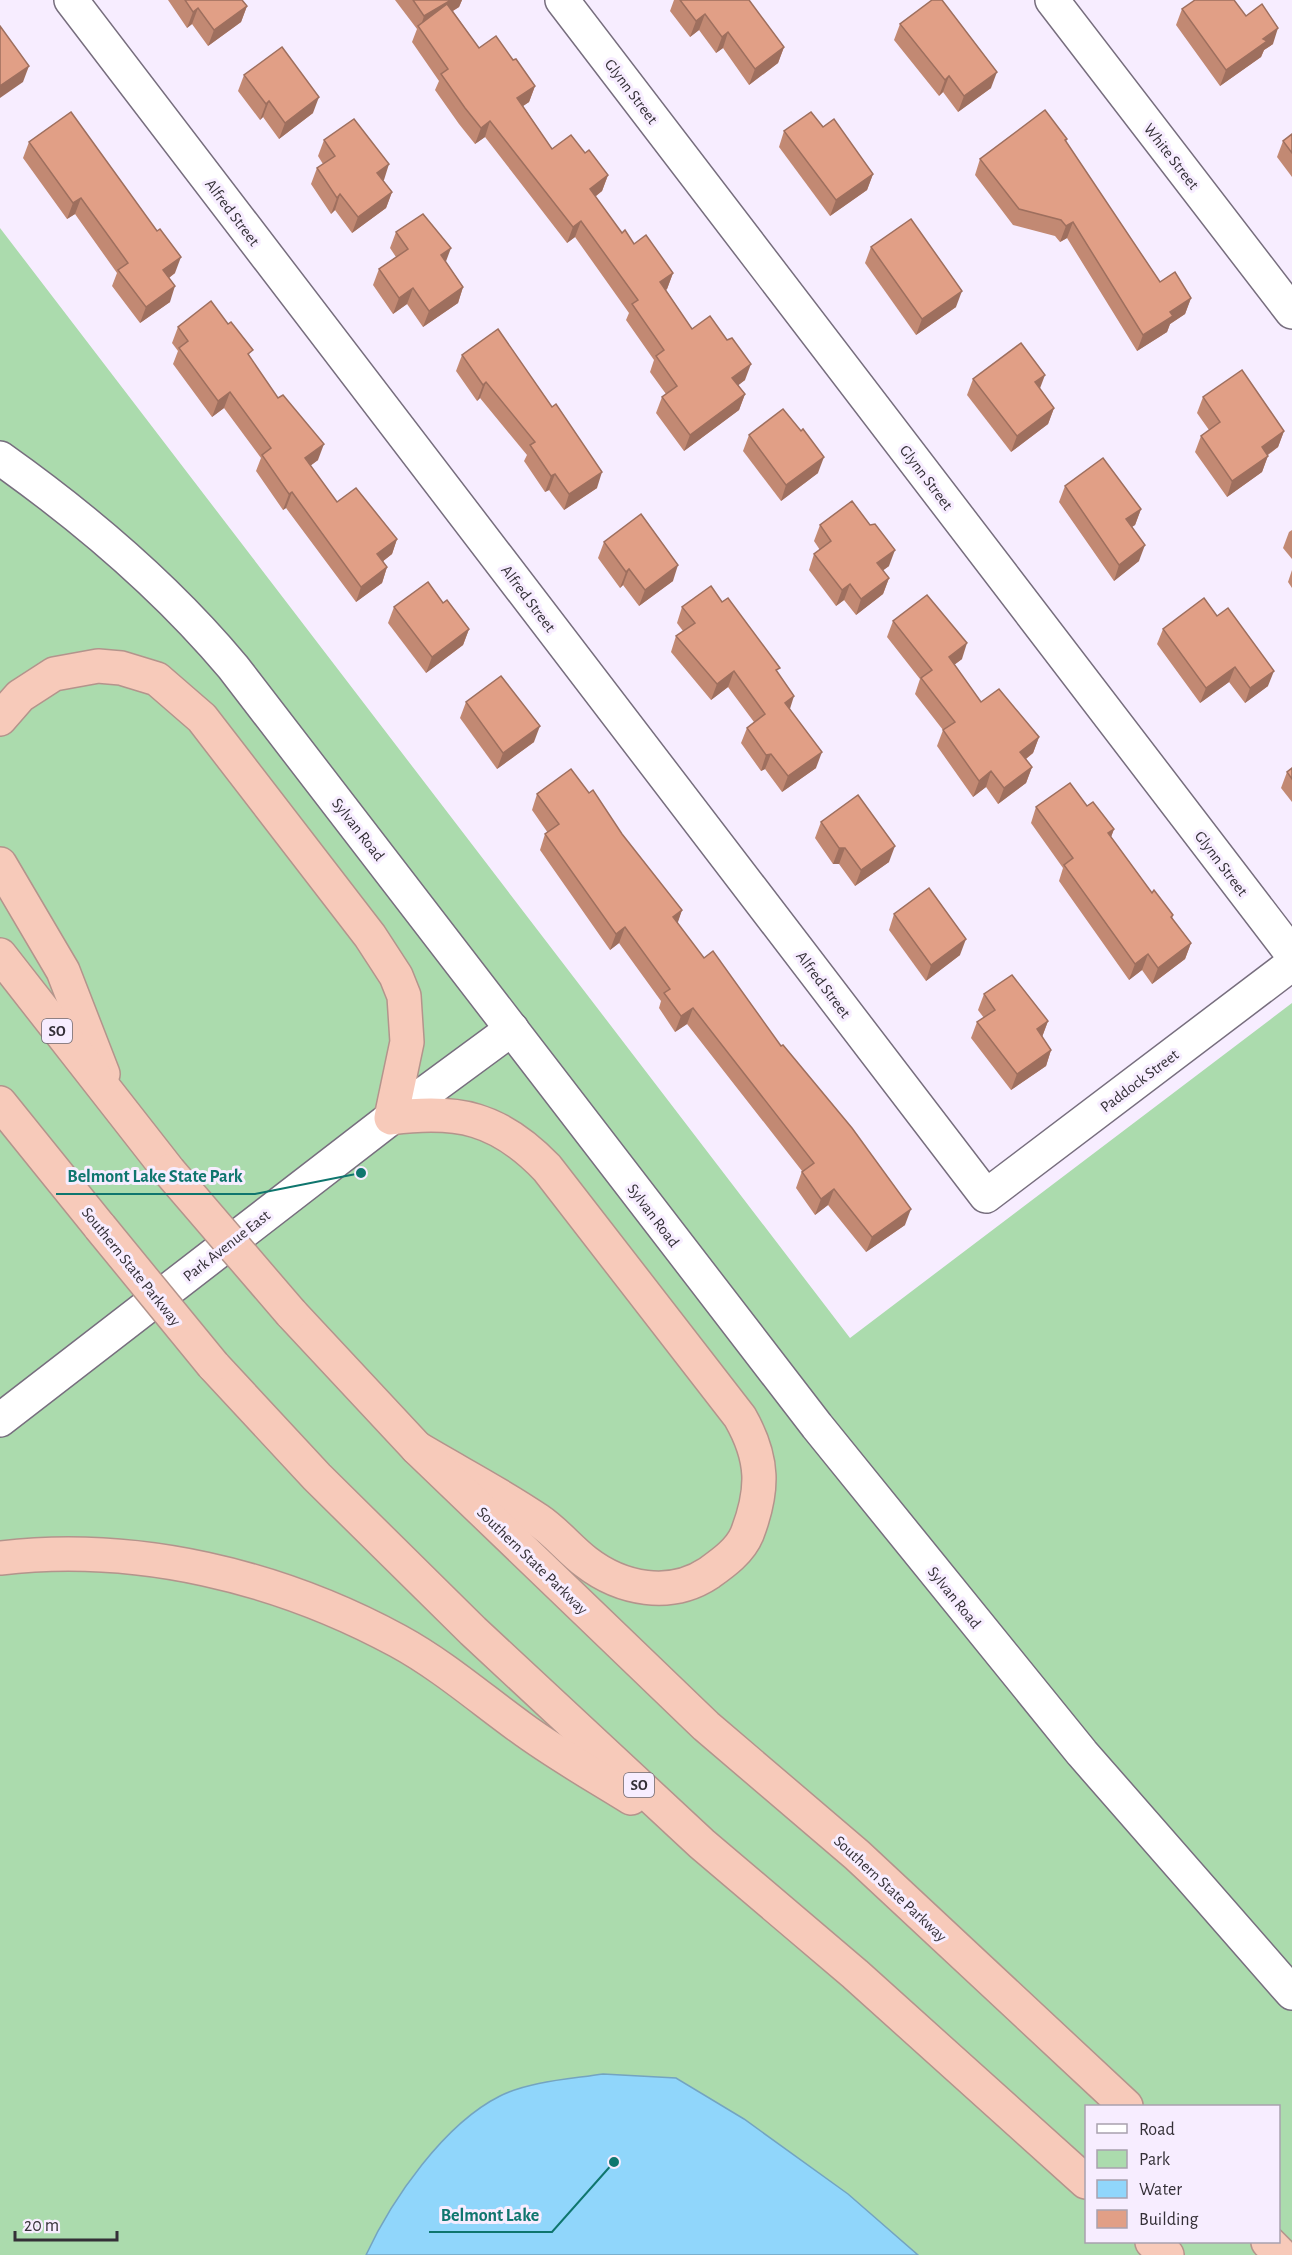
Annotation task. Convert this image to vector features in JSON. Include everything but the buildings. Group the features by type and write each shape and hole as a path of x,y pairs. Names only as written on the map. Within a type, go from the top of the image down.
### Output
{"highway":[{"path":"0,719 21,696 54,674 98,666 121,668 157,679 196,712 370,936 396,976 404,996 407,1042 391,1118 417,1115 466,1117 511,1136 530,1150 547,1168 740,1418 757,1454 759,1498 745,1538 720,1565 697,1579 672,1588 640,1587 602,1574 540,1521 417,1448"},
{"path":"0,864 63,971 116,1106"},
{"name":"Southern State Parkway","path":"0,956 116,1106 170,1171 291,1313 417,1448 706,1726 857,1855 1125,2105"},
{"name":"Southern State Parkway","path":"0,1103 213,1365 317,1477 473,1631 702,1844 855,1974 1085,2181"},
{"path":"0,1558 104,1555 181,1564 258,1582 326,1607 399,1642 427,1659 521,1728 702,1844"},
{"path":"1154,2243 1167,2255"},
{"path":"1270,2243 1281,2255"}],"street":[{"name":"Alfred Street","path":"71,0 986,1197"},
{"name":"Glynn Street","path":"562,0 1292,954"},
{"name":"White Street","path":"1052,0 1292,312"},
{"name":"Sylvan Road","path":"0,458 118,549 216,646 817,1426 993,1646 1292,1993"},
{"name":"Paddock Street","path":"986,1197 1292,964"},
{"name":"Park Avenue East","path":"0,1420 391,1118 512,1029"}],"green space":[{"path":"0,228 850,1338 1292,1003 1292,2255 0,2255"}],"water":[{"path":"603,2074 676,2078 744,2119 848,2194 918,2255 366,2255 390,2210 422,2165 459,2125 479,2109 500,2096 524,2087"}],"place":[{"name":"Belmont Lake State Park","path":"361,1173"},
{"name":"Belmont Lake","path":"614,2162"}]}
